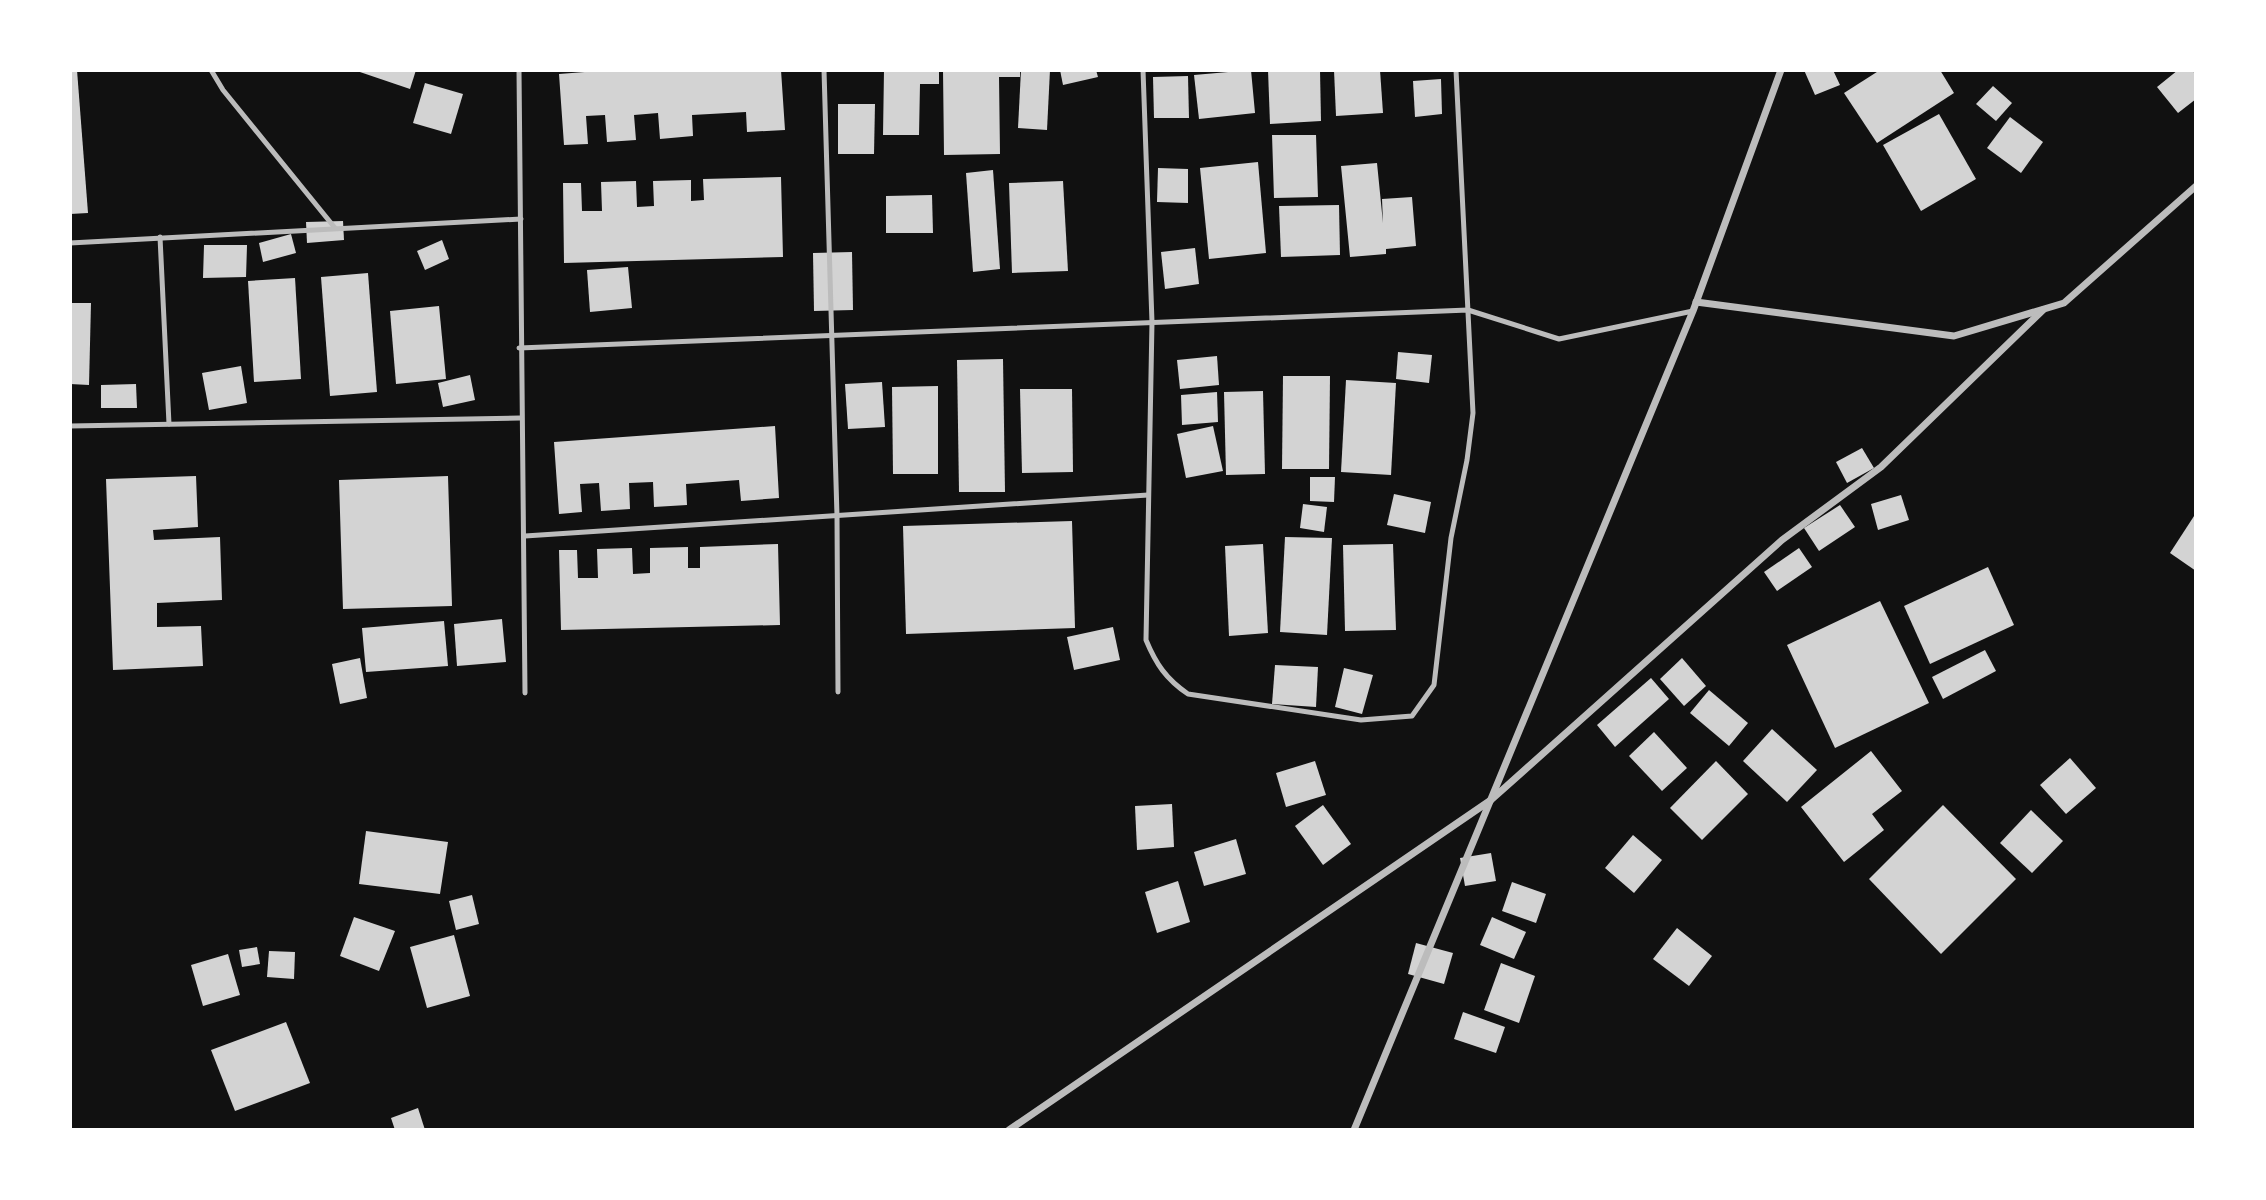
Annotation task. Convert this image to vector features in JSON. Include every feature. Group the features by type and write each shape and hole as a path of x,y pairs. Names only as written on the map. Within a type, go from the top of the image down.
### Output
{"street":[{"path":"1354,1130 1693,312 1782,70"},
{"path":"1696,302 1954,336 2064,303 2196,186"},
{"path":"1009,1130 1491,800 1782,540 1881,467 2043,310"}],"lane":[{"path":"211,70 223,90 335,228"},
{"path":"519,70 519,348 525,536 525,693"},
{"path":"824,70 837,516 838,692"},
{"path":"1143,70 1152,322 1146,640 1158,667 1171,683 1188,694 1361,720 1412,716 1434,685 1452,526 1468,460 1473,413 1456,70"},
{"path":"70,243 521,219"},
{"path":"160,237 169,424"},
{"path":"519,348 1468,310 1559,339 1693,312"},
{"path":"70,426 520,418"},
{"path":"525,536 1148,495"}],"building":[{"path":"70,70 77,70 88,213 70,214"},
{"path":"354,70 416,70 410,89"},
{"path":"610,70 781,70 785,130 747,132 746,112 692,115 693,136 660,139 658,113 634,115 636,140 607,142 605,115 586,116 588,144 564,145 559,74"},
{"path":"884,70 939,70 939,84 920,84 919,135 883,135"},
{"path":"943,70 1020,70 1020,77 999,77 1000,154 944,155"},
{"path":"1021,70 1050,70 1047,130 1018,128"},
{"path":"1060,70 1096,70 1098,77 1063,85"},
{"path":"1251,70 1255,113 1199,119 1194,75"},
{"path":"1268,70 1320,70 1321,121 1270,124"},
{"path":"1334,70 1380,70 1383,113 1336,116"},
{"path":"1804,70 1833,70 1840,85 1815,95"},
{"path":"1880,70 1940,70 1954,93 1877,143 1844,93"},
{"path":"2178,70 2192,70 2196,75 2196,99 2178,113 2157,87"},
{"path":"1188,76 1189,118 1154,118 1153,77"},
{"path":"1441,79 1442,114 1415,117 1413,81"},
{"path":"425,83 463,94 451,134 413,123"},
{"path":"1993,86 2012,103 1996,121 1976,104"},
{"path":"838,104 875,104 874,154 838,154"},
{"path":"1939,114 1976,179 1921,211 1883,145"},
{"path":"2010,117 2043,142 2021,173 1987,148"},
{"path":"1272,135 1316,135 1318,197 1274,198"},
{"path":"1258,162 1266,253 1209,259 1200,168"},
{"path":"1377,163 1383,223 1382,199 1412,197 1416,246 1386,249 1386,254 1350,257 1341,166"},
{"path":"1158,168 1188,169 1188,203 1157,202"},
{"path":"993,170 1000,269 973,272 966,173"},
{"path":"781,177 783,257 564,263 563,183 581,183 582,211 602,211 601,182 636,181 637,207 654,206 653,181 691,180 691,201 704,200 703,179"},
{"path":"1063,181 1068,271 1012,273 1009,183"},
{"path":"932,195 933,233 886,233 886,196"},
{"path":"1339,205 1340,255 1281,257 1279,206"},
{"path":"343,221 344,240 307,243 306,222"},
{"path":"291,234 296,253 263,262 259,243"},
{"path":"442,240 449,259 425,270 417,251"},
{"path":"204,245 247,245 246,277 203,278"},
{"path":"1195,248 1199,284 1165,289 1161,252"},
{"path":"852,252 853,310 814,311 813,253"},
{"path":"628,267 632,308 590,312 587,270"},
{"path":"368,273 377,392 330,396 321,277"},
{"path":"295,278 301,379 254,382 248,281"},
{"path":"70,303 91,303 89,385 70,384"},
{"path":"439,306 446,379 396,384 390,311"},
{"path":"1398,352 1432,355 1429,383 1396,379"},
{"path":"1217,356 1219,385 1180,389 1177,360"},
{"path":"1003,359 1005,492 959,492 957,360"},
{"path":"241,366 247,403 209,410 202,373"},
{"path":"470,375 475,400 443,407 438,383"},
{"path":"1283,376 1330,376 1329,469 1282,469"},
{"path":"1346,380 1396,383 1391,475 1341,472"},
{"path":"882,382 885,427 848,429 845,384"},
{"path":"136,384 137,408 101,408 101,385"},
{"path":"938,386 938,474 893,474 892,387"},
{"path":"1020,389 1072,389 1073,472 1022,473"},
{"path":"1263,391 1265,474 1226,475 1224,392"},
{"path":"1217,392 1218,422 1182,425 1181,395"},
{"path":"775,426 779,498 741,501 739,480 686,484 687,505 654,507 653,482 629,483 630,509 601,511 599,483 580,484 582,512 559,514 554,442"},
{"path":"1213,426 1223,471 1186,478 1177,434"},
{"path":"1862,448 1874,468 1847,483 1836,462"},
{"path":"196,476 198,527 153,530 154,540 220,537 222,600 157,603 157,627 201,626 203,666 113,670 106,479"},
{"path":"448,476 452,606 343,609 339,480"},
{"path":"1310,477 1335,477 1334,502 1310,501"},
{"path":"1394,494 1431,502 1425,533 1387,525"},
{"path":"1901,495 1909,520 1878,530 1871,504"},
{"path":"1303,504 1327,507 1324,532 1300,528"},
{"path":"1840,505 1855,527 1819,551 1804,528"},
{"path":"2196,513 2196,571 2170,553"},
{"path":"1072,521 1075,628 906,634 903,526"},
{"path":"1285,537 1332,538 1327,635 1280,632"},
{"path":"778,544 780,625 561,630 559,550 577,550 578,578 598,578 597,549 632,548 633,574 650,573 650,548 688,547 688,568 700,568 700,547"},
{"path":"1263,544 1268,633 1229,636 1225,546"},
{"path":"1393,544 1396,630 1345,631 1343,545"},
{"path":"1799,548 1812,567 1777,591 1764,572"},
{"path":"1988,567 2014,625 1930,664 1904,606"},
{"path":"1880,601 1929,703 1835,748 1787,645"},
{"path":"502,619 506,662 457,666 454,624"},
{"path":"444,621 448,666 366,672 362,628"},
{"path":"1113,627 1120,660 1074,670 1067,637"},
{"path":"1985,650 1996,671 1943,699 1932,677"},
{"path":"360,658 367,698 340,704 332,664"},
{"path":"1682,658 1706,686 1684,706 1660,679"},
{"path":"1275,665 1318,667 1316,707 1272,704"},
{"path":"1344,668 1373,675 1362,714 1335,707"},
{"path":"1651,678 1669,699 1615,747 1597,725"},
{"path":"1709,690 1748,723 1729,746 1690,713"},
{"path":"1772,729 1817,770 1787,802 1743,761"},
{"path":"1654,732 1687,768 1662,791 1629,756"},
{"path":"1871,751 1902,791 1872,814 1884,830 1844,862 1801,807"},
{"path":"2070,758 2096,788 2066,814 2040,785"},
{"path":"1315,761 1326,795 1286,807 1276,773"},
{"path":"1716,761 1748,794 1702,840 1670,808"},
{"path":"1172,804 1174,847 1137,850 1135,806"},
{"path":"1323,805 1351,844 1323,865 1295,826"},
{"path":"1943,805 2016,879 1941,954 1869,879"},
{"path":"2031,810 2063,841 2032,873 2000,843"},
{"path":"366,831 448,842 440,894 359,884"},
{"path":"1633,835 1662,860 1634,893 1605,868"},
{"path":"1236,839 1246,874 1204,886 1194,852"},
{"path":"1491,853 1496,881 1465,886 1460,858"},
{"path":"1178,881 1190,922 1157,933 1145,892"},
{"path":"1512,882 1546,894 1536,923 1502,911"},
{"path":"472,895 479,924 456,930 449,901"},
{"path":"354,917 395,931 379,971 340,956"},
{"path":"1492,917 1526,932 1514,959 1480,945"},
{"path":"1677,928 1712,956 1689,986 1653,959"},
{"path":"454,935 470,996 427,1008 410,947"},
{"path":"1416,943 1453,953 1444,984 1408,974"},
{"path":"257,947 260,964 242,967 239,950"},
{"path":"269,951 295,952 294,979 267,977"},
{"path":"228,954 240,995 203,1006 191,965"},
{"path":"1501,963 1535,976 1519,1023 1484,1010"},
{"path":"1463,1012 1505,1027 1496,1053 1454,1039"},
{"path":"286,1022 310,1083 235,1111 211,1050"},
{"path":"418,1108 425,1130 395,1130 391,1118"}]}
